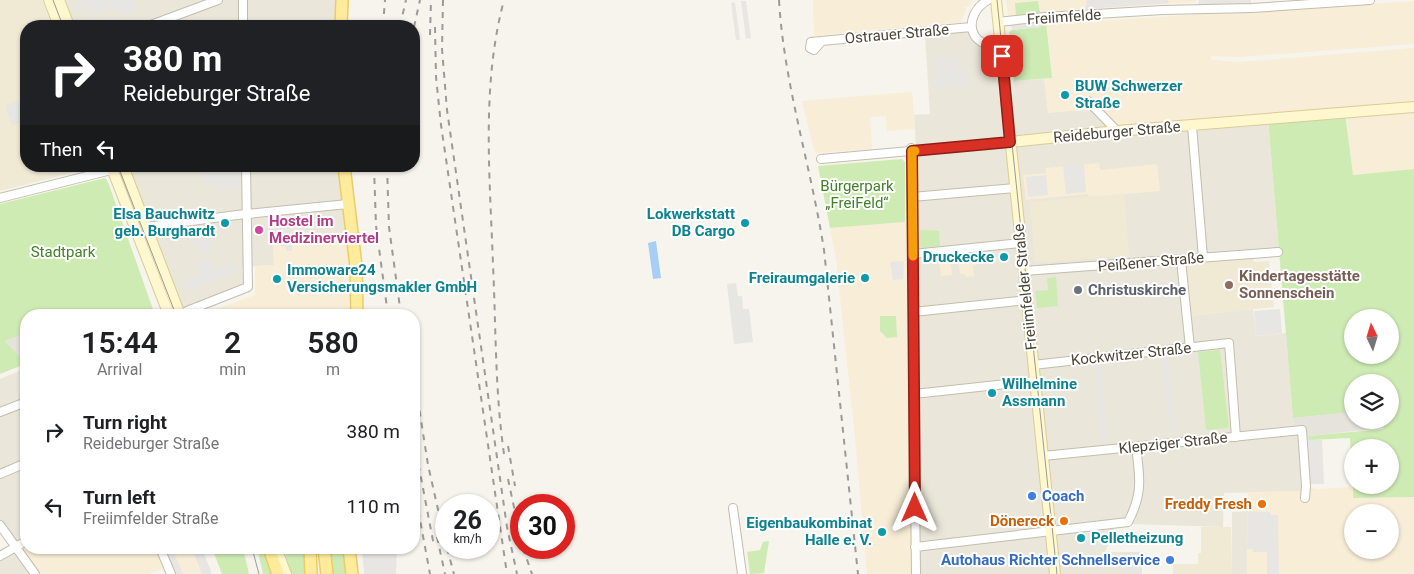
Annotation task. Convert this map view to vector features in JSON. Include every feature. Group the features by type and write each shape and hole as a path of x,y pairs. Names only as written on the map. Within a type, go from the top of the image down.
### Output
{"main road":[{"path":"341,20 342,0"},
{"path":"348,20 350,0"},
{"path":"345,172 356,266 357,309"},
{"path":"353,172 364,272 364,309"},
{"path":"270,554 278,574"},
{"path":"310,554 311,574"},
{"path":"325,554 327,574"},
{"path":"350,554 352,574"}],"street":[{"path":"49,0 57,20"},
{"path":"59,0 67,20"},
{"path":"164,20 218,0"},
{"path":"243,0 243,20"},
{"path":"988,0 974,12 973,33 980,41 989,45 1000,45"},
{"name":"Freiimfelder Straße","path":"996,0 1055,574"},
{"name":"Freiimfelde","path":"998,22 1170,9 1252,8 1370,0"},
{"name":"Ostrauer Straße","path":"822,42 972,27"},
{"path":"1088,102 1117,131"},
{"name":"Reideburger Straße","path":"821,159 1117,131 1414,107"},
{"path":"1192,126 1204,258"},
{"path":"911,150 916,574"},
{"path":"0,198 96,172"},
{"path":"113,172 166,309"},
{"path":"125,172 146,227 182,309"},
{"path":"194,309 248,288 246,172"},
{"path":"912,197 1015,188"},
{"path":"146,227 348,204"},
{"path":"913,254 1021,243"},
{"name":"Peißener Straße","path":"1024,272 1278,252"},
{"path":"1181,260 1190,348"},
{"path":"913,312 1027,300"},
{"name":"Kockwitzer Straße","path":"1034,365 1229,343 1236,437"},
{"path":"914,394 1035,381"},
{"path":"0,412 20,404"},
{"name":"Klepziger Straße","path":"1043,456 1302,430 1306,486 1305,498"},
{"path":"916,547 1128,522 1136,507 1141,481 1136,447"},
{"path":"0,474 20,466"},
{"path":"733,508 742,574"},
{"path":"0,525 20,553"},
{"path":"0,556 20,544"},
{"path":"21,554 35,574"},
{"path":"162,554 167,573"},
{"path":"278,554 286,574"}],"shaded area":[{"path":"0,0 42,0 50,20 20,20 20,172 76,172 0,191"},
{"path":"64,0 338,0 337,20 72,20"},
{"path":"84,0 133,0 137,10 123,15 117,13 114,6 97,13 95,9 92,11 94,18 91,20 85,6 74,10 72,5"},
{"path":"813,0 973,0 969,7 965,7 966,11 961,22 814,36"},
{"path":"1006,0 1196,0 1196,2 1008,16"},
{"path":"1087,0 1168,0 1169,3 1085,9"},
{"path":"1199,0 1251,0 1251,5 1198,5"},
{"path":"741,1 746,1 751,38 746,39"},
{"path":"1414,1 1414,44 1240,57 1211,56 1211,60 1240,62 1414,48 1414,107 1116,131 1094,109 1048,113 1044,79 1052,78 1047,24"},
{"path":"735,2 740,39 744,39 736,40 731,3"},
{"path":"116,16 118,20 104,20"},
{"path":"1041,21 1041,27 1012,30 1011,24"},
{"path":"969,31 972,38 994,50 999,88 1011,137 1013,81 1045,79 1075,111 1094,109 1192,126 1203,257 1180,261 1191,348 1229,342 1192,342 1189,316 1253,309 1256,336 1286,333 1294,431 1302,430 1307,491 1224,493 1223,527 1117,523 1105,552 1142,552 1142,574 915,574 914,399 1024,382 919,390 917,258 1002,246 917,252 917,201 997,190 917,194 916,155 1000,143 916,147 914,115 930,114 925,35"},
{"path":"957,57 958,69 968,69 969,86 930,88 929,84 936,83 934,58"},
{"path":"912,92 915,129 887,131 886,116 870,117 872,149 815,153 802,101"},
{"path":"19,100 20,123 12,126 5,105"},
{"path":"1414,110 1414,169 1352,175 1346,113"},
{"path":"1268,120 1279,251 1204,257 1193,127"},
{"path":"1099,163 1100,170 1157,164 1160,191 1089,197 1088,194 1026,200 1023,175 1046,173 1046,168"},
{"path":"1084,164 1086,192 1066,194 1063,166"},
{"path":"129,172 342,172 348,233 273,239 274,265 242,267 243,287 181,309"},
{"path":"203,172 238,172 239,189 216,191 217,183 204,184"},
{"path":"1046,175 1048,195 1028,197 1026,177"},
{"path":"1124,194 1129,255 1035,263 1030,202"},
{"path":"289,219 292,251 287,251 285,246 279,246 279,231 273,230 272,220"},
{"path":"908,222 914,399 915,574 867,574 836,259 830,228"},
{"path":"346,233 351,265 349,309 217,309 255,295 255,266 274,265 273,239"},
{"path":"210,238 212,253 200,254 196,244 192,245 192,240"},
{"path":"976,254 977,265 973,265 974,276 965,277 965,274 960,274 958,256"},
{"path":"950,257 952,275 941,276 939,258"},
{"name":"Kindertagesstätte Sonnenschein","path":"1253,257 1254,262 1269,261 1274,307 1189,316 1183,263"},
{"path":"210,259 213,269 235,263 236,272 188,291 184,281 200,274 195,261"},
{"path":"904,261 903,279 893,280 890,262"},
{"path":"736,283 738,296 742,296 743,309 749,309 753,342 734,344 727,284"},
{"path":"1280,309 1282,333 1256,336 1254,311"},
{"path":"20,335 20,357 19,356 5,341"},
{"path":"1161,356 1168,356 1176,433 1170,434"},
{"path":"1100,363 1108,441 1102,442 1094,364"},
{"path":"20,371 20,540 17,541 0,520 0,379"},
{"path":"1344,413 1344,429 1374,429 1308,436 1309,440 1306,441 1302,430 1294,431 1293,418"},
{"path":"1322,440 1324,484 1308,484 1306,441"},
{"path":"1307,487 1318,489 1344,488 1344,494 1353,494 1353,498 1414,497 1414,574 1247,574 1248,492 1306,491"},
{"path":"1248,511 1247,574 1232,574 1232,512"},
{"path":"1248,511 1270,512 1271,515 1278,515 1279,574 1267,574 1267,552 1253,552 1253,549 1247,549"},
{"path":"1201,527 1231,527 1232,574 1173,574 1173,564 1198,564 1198,553 1201,553"},
{"path":"1105,531 1107,545 1084,549 1084,534"},
{"path":"15,552 31,574 0,574 0,560"},
{"path":"1126,552 1142,552 1142,574 1126,574"},
{"path":"25,554 157,554 163,569 147,574 40,574"},
{"path":"167,554 199,554 207,574 175,574"},
{"path":"167,554 175,554 183,574 175,574"},
{"path":"194,554 204,554 212,574 202,574"},
{"path":"362,554 397,554 396,574 364,574"}],"green space":[{"path":"1038,1 1040,13 1016,15 1015,3"},
{"path":"1041,21 1046,21 1052,78 1014,81 1009,32 1012,30 1041,27"},
{"path":"1345,113 1353,175 1414,169 1414,497 1353,498 1353,494 1399,494 1399,439 1350,438 1309,440 1308,436 1399,429 1399,374 1344,374 1344,413 1293,418 1268,119"},
{"name":"Bürgerpark „FreiFeld“","path":"902,159 905,162 905,222 830,228 818,166"},
{"name":"Stadtpark","path":"105,178 153,309 20,309 20,335 5,341 20,357 20,366 0,374 0,204"},
{"path":"920,230 939,231 940,246 922,248 920,246"},
{"path":"1056,277 1058,306 1037,308 1035,291 1048,290 1047,278"},
{"path":"880,316 896,316 897,337 887,338 880,331"},
{"path":"1220,350 1229,428 1206,430 1198,352"},
{"path":"769,541 764,573 750,574 747,552 760,550 763,542"},
{"path":"214,554 244,554 249,574 222,574"},
{"path":"258,554 267,554 272,574 263,574"},
{"path":"285,554 305,554 307,574 292,574"},
{"path":"328,554 347,554 349,574 330,574"}],"water":[{"path":"656,241 661,278 653,279 648,243"}],"tram line":[{"path":"53,0 61,20"},
{"path":"997,0 1057,574"},
{"path":"120,172 174,309"},
{"path":"254,554 259,574"}],"railway":[{"path":"383,20 385,0"},
{"path":"401,20 406,0"},
{"path":"416,20 420,0"},
{"path":"430,35 431,0"},
{"path":"443,0 442,49 447,110 507,527 517,574"},
{"path":"504,0 492,65 489,165 497,384 504,454"},
{"path":"779,0 786,63 824,250 858,574"},
{"path":"435,27 436,77 441,125 507,574"},
{"path":"374,172 376,226 387,309"},
{"path":"387,172 389,227 400,309"},
{"path":"420,414 435,496"},
{"path":"508,446 515,486"},
{"path":"420,472 434,546"},
{"path":"508,479 511,494"},
{"path":"420,520 430,574"},
{"path":"442,559 445,574"},
{"path":"450,559 454,574"},
{"path":"527,559 532,574"}],"slow traffic":[{"path":"913,256 912,151 915,151"}],"place":[{"name":"BUW Schwerzer Straße","path":"1065,95"},
{"name":"Elsa Bauchwitz geb. Burghardt","path":"225,223"},
{"name":"Lokwerkstatt DB Cargo","path":"745,223"},
{"name":"Hostel im Medizinerviertel","path":"259,230"},
{"name":"Druckecke","path":"1004,257"},
{"name":"Freiraumgalerie","path":"865,278"},
{"name":"Immoware24 Versicherungsmakler GmbH","path":"277,279"},
{"name":"Kindertagesstätte Sonnenschein","path":"1229,285"},
{"name":"Christuskirche","path":"1078,290"},
{"name":"Wilhelmine Assmann","path":"992,393"},
{"name":"Coach","path":"1032,496"},
{"name":"Freddy Fresh","path":"1262,504"},
{"name":"Dönereck","path":"1064,521"},
{"name":"Eigenbaukombinat Halle e. V.","path":"882,532"},
{"name":"Pelletheizung","path":"1081,538"},
{"name":"Autohaus Richter Schnellservice","path":"1170,560"}],"route":[{"path":"915,508 912,151 1010,142 1002,56"}]}
